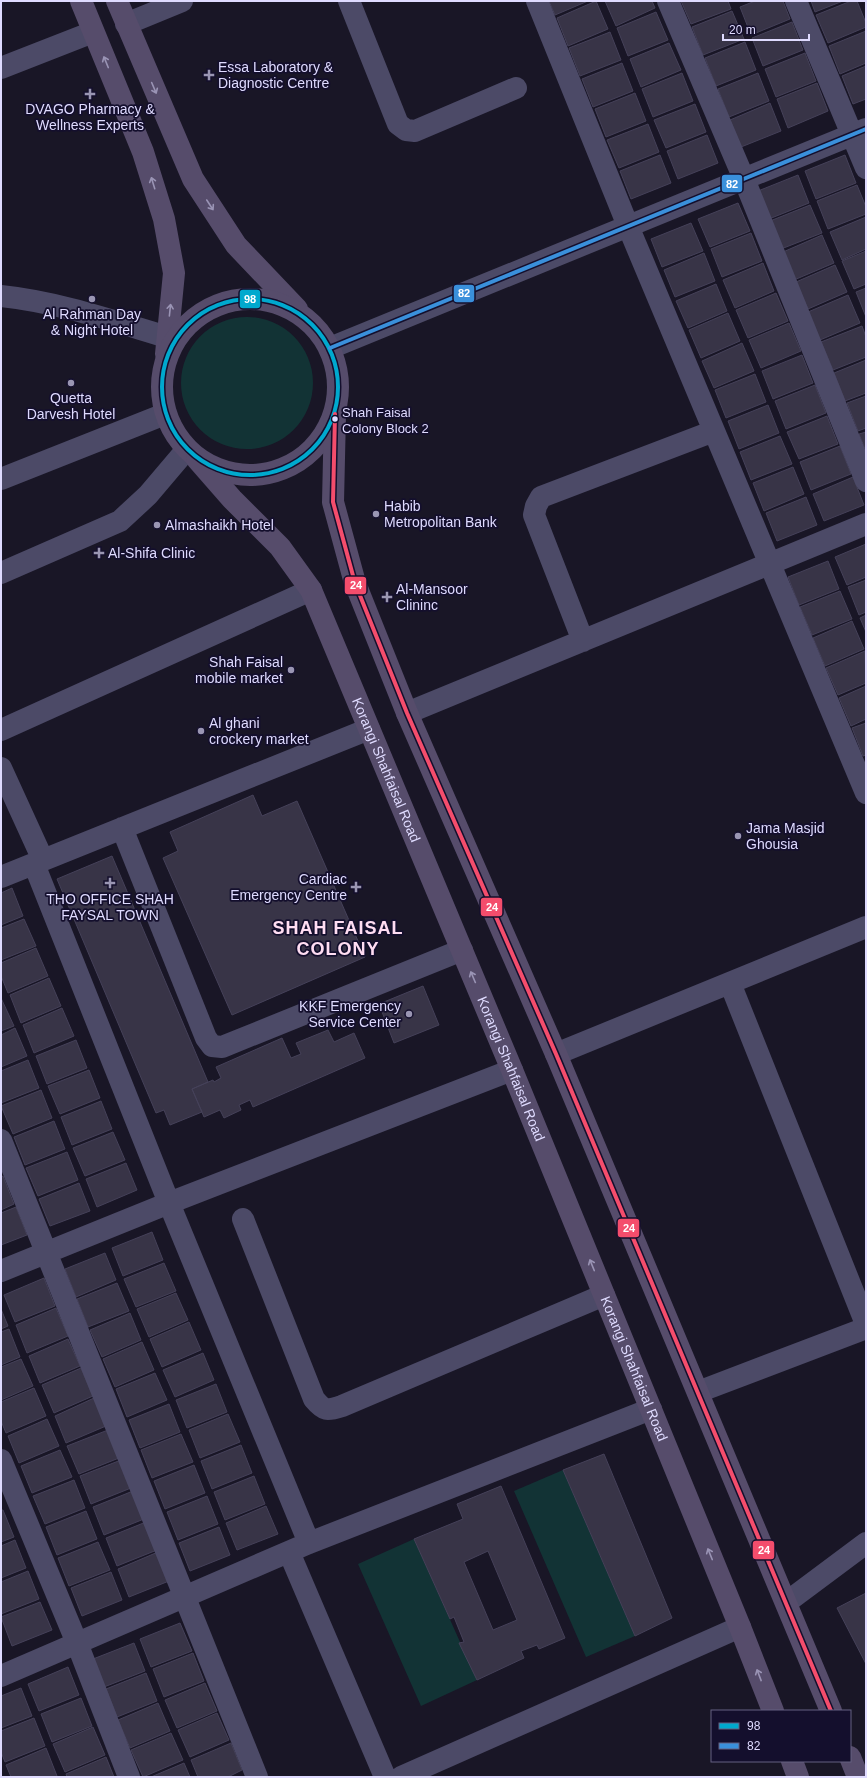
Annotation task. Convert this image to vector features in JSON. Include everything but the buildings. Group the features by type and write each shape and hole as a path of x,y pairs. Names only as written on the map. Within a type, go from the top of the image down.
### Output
{"main road":[{"path":"81,1 143,152 164,219 174,273 165,363"},
{"path":"117,1 193,179 236,245 321,333 330,348 337,369 339,392 335,414 333,502 355,583 407,713 556,1054 787,1602 831,1710"},
{"path":"165,363 178,336 198,315 225,302 254,299 284,305 309,320"},
{"name":"Korangi Shahfaisal Road","path":"165,363 161,388 165,414 177,439 232,499 280,547 311,590 512,1070 740,1626 773,1710"},
{"path":"192,454 222,472 250,476 277,472 302,459 322,439 335,414"},
{"path":"851,1760 858,1777"},
{"path":"792,1762 798,1777"}],"street":[{"path":"126,24 182,1"},
{"path":"349,1 398,124 406,130 416,130 516,88"},
{"path":"537,1 628,226 866,793"},
{"path":"668,1 744,179 866,481"},
{"path":"796,1 859,132 866,168"},
{"path":"1,68 94,32"},
{"path":"330,348 859,132"},
{"path":"1,296 24,298 70,309 167,338"},
{"path":"1,479 165,414"},
{"path":"583,641 534,515 536,506 541,497 714,431"},
{"path":"1,572 120,521 192,454"},
{"path":"407,713 866,524"},
{"path":"1,730 311,590"},
{"path":"1,876 369,729"},
{"path":"1,768 169,1203 309,1543"},
{"path":"122,828 206,1038 212,1046 222,1047 462,950"},
{"path":"556,1054 866,927"},
{"path":"730,983 866,1324"},
{"path":"1,1271 169,1203 512,1070"},
{"path":"1,1140 186,1596 257,1777"},
{"path":"243,1219 314,1399 322,1408 330,1410 604,1295"},
{"path":"698,1392 866,1328"},
{"path":"1,1676 309,1543 651,1409"},
{"path":"1,1460 77,1643 129,1777"},
{"path":"787,1602 866,1543"},
{"path":"289,1552 385,1777"},
{"path":"401,1777 740,1626"}],"green space":[{"path":"253,317 272,322 284,328 294,336 302,346 308,358 312,370 312,396 308,408 302,420 294,430 284,438 272,444 260,448 241,449 222,444 210,438 200,430 192,420 186,408 182,396 181,377 186,358 192,346 200,336 210,328 222,322 234,318"},
{"path":"563,1470 635,1636 586,1657 514,1491"},
{"path":"414,1539 477,1680 421,1706 358,1564"}],"transit line":[{"name":"82","path":"330,348 866,129"},
{"name":"98","path":"241,299 259,299 276,303 291,309 306,319 318,331 328,346 334,361 338,378 338,387 338,396 334,413 328,428 318,443 306,455 291,465 276,471 259,475 241,475 224,471 209,465 194,455 182,443 172,428 166,413 162,396 162,378 166,361 172,346 182,331 194,319 209,309 224,303 241,299"},
{"name":"24","path":"335,414 333,502 355,583 407,713 556,1054 831,1710"}],"place":[{"name":"Essa Laboratory & Diagnostic Centre","path":"209,75"},
{"name":"DVAGO Pharmacy & Wellness Experts","path":"90,94"},
{"name":"Al Rahman Day & Night Hotel","path":"92,299"},
{"name":"Quetta Darvesh Hotel","path":"71,383"},
{"name":"Shah Faisal Colony Block 2","path":"335,419"},
{"name":"Habib Metropolitan Bank","path":"376,514"},
{"name":"Almashaikh Hotel","path":"157,525"},
{"name":"Al-Shifa Clinic","path":"99,553"},
{"name":"Al-Mansoor Clininc","path":"387,597"},
{"name":"Shah Faisal mobile market","path":"291,670"},
{"name":"Al ghani crockery market","path":"201,731"},
{"name":"Jama Masjid Ghousia","path":"738,836"},
{"name":"THO OFFICE SHAH FAYSAL TOWN","path":"110,883"},
{"name":"Cardiac Emergency Centre","path":"356,887"},
{"name":"KKF Emergency Service Center","path":"409,1014"}],"district":[{"name":"SHAH FAISAL COLONY","path":"338,938"}]}
